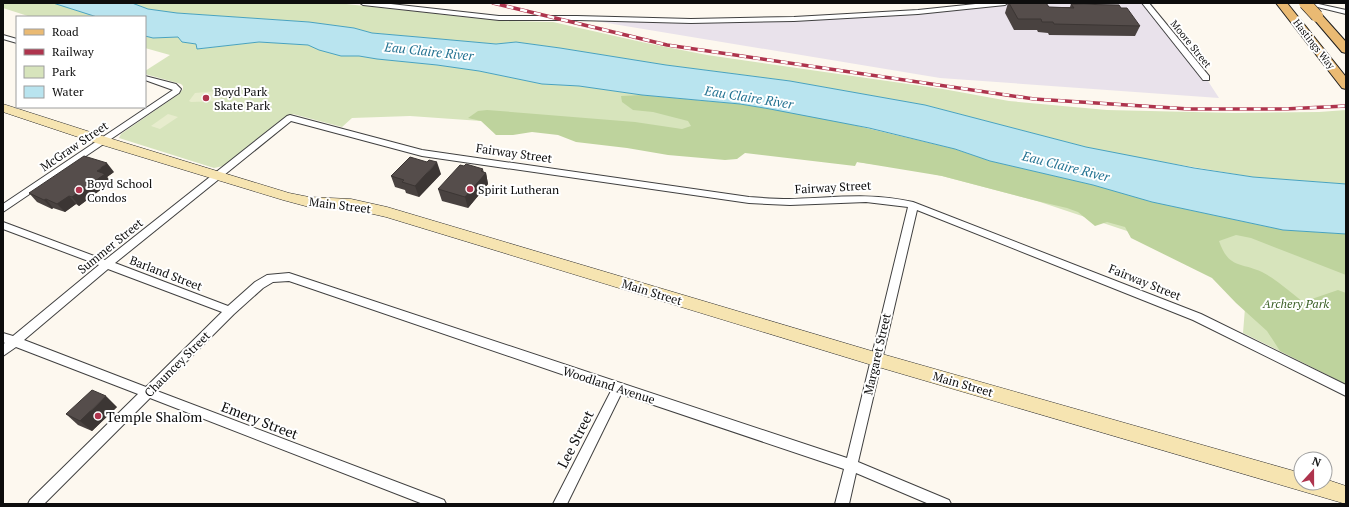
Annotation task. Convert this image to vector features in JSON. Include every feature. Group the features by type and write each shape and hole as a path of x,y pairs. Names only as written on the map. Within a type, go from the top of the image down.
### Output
{"main road":[{"name":"Hastings Way","path":"1304,3 1346,49"},
{"name":"Hastings Way","path":"1284,7 1346,85"}],"street":[{"path":"363,3 506,18 691,21 744,21 817,18 918,12 1005,3"},
{"name":"Moore Street","path":"1145,3 1206,78"},
{"path":"1304,3 1342,9"},
{"path":"3,44 6,37 16,41"},
{"name":"McGraw Street","path":"3,209 171,95 177,89 173,86 146,78"},
{"name":"Main Street","path":"3,108 217,177 309,202 351,204 387,212 875,359 1293,480"},
{"name":"Summer Street","path":"3,350 8,340 107,264 290,118"},
{"name":"Fairway Street","path":"290,118 422,153 750,200 790,202 872,198 894,200 913,205 1197,317 1346,391"},
{"name":"Margaret Street","path":"842,504 875,359 913,205"},
{"name":"Barland Street","path":"3,225 230,311"},
{"name":"Woodland Avenue","path":"271,278 289,277 851,465 944,504"},
{"name":"Chauncey Street","path":"35,504 230,311 259,285 271,278"},
{"name":"Emery Street","path":"8,340 439,504"},
{"name":"Lee Street","path":"560,504 618,388"},
{"path":"1333,490 1346,494"}],"shaded area":[{"path":"1005,3 1145,3 1206,78 1219,98 940,78 577,18 744,21 918,12"}],"green space":[{"path":"3,3 53,3 94,16 28,16 3,8"},
{"path":"132,3 337,3 502,21 553,22 707,55 943,89 1009,101 1107,110 1235,113 1319,112 1346,110 1346,184 1253,177 1139,158 1086,147 925,105 790,81 666,65 516,42 496,44 372,33 354,28 309,22 177,13 148,9"},
{"name":"Archery Park","path":"146,36 153,38 178,37 182,42 196,44 197,49 259,42 308,45 341,56 359,56 437,65 479,71 542,84 579,86 797,113 990,161 1283,230 1346,234 1346,384 1243,333 1247,283 1229,265 1037,201 915,170 857,162 481,121 410,116 352,118 342,127 293,114 278,122 223,166 214,168 119,138 121,134 179,94 183,89 181,84 146,74 146,70 170,55 146,48"},
{"name":"Boyd Park Skate Park","path":"234,90 229,94 223,95 219,101 189,101 195,93"},
{"name":"Archery Park","path":"642,95 740,104 824,118 955,149 990,161 1093,185 1152,202 1283,230 1346,234 1346,275 1251,238 1236,235 1219,241 1223,250 1231,260 1262,272 1278,282 1303,302 1338,290 1346,293 1346,384 1280,351 1267,331 1236,303 1212,278 1131,238 1125,227 1107,222 1095,226 1078,212 1067,208 942,176 857,162 855,166 745,153 737,159 725,160 668,155 576,142 558,135 532,132 513,135 496,135 481,121 468,118 478,111 487,110 635,122 682,129 691,126 688,121 653,112 633,110 622,102 621,96"},
{"path":"168,114 178,117 160,129 151,126"}],"water":[{"name":"Eau Claire River","path":"53,3 132,3 148,9 177,13 309,22 354,28 372,33 496,44 516,42 666,65 790,81 925,105 1086,147 1194,168 1253,177 1346,184 1346,234 1283,230 1152,202 1093,185 990,161 955,149 869,128 770,109 740,104 642,95 579,86 542,84 479,71 437,65 359,56 341,56 319,50 308,45 259,42 197,49 196,44 182,42 178,37 153,38 146,36 146,16 94,16"}],"building":[{"path":"1009,3 1046,3 1049,7 1074,8 1071,4 1119,5 1121,8 1127,8 1140,26 1054,24 1053,22 1042,22 1041,19 1018,19"},
{"path":"84,156 107,163 97,171 105,174 72,197 69,196 57,204 29,193"},
{"path":"410,157 427,162 429,160 437,162 415,186 402,182 404,180 391,176"},
{"path":"466,164 483,169 481,171 486,173 465,197 438,189 460,165 464,166"},
{"path":"92,390 106,396 80,421 66,414"}],"railway":[{"path":"493,3 667,45 1034,99 1189,109 1284,109 1346,106"}],"place":[{"name":"Boyd Park Skate Park","path":"206,98"},
{"name":"Spirit Lutheran","path":"470,189"},
{"name":"Boyd School Condos","path":"79,190"},
{"name":"Temple Shalom","path":"98,416"}]}
